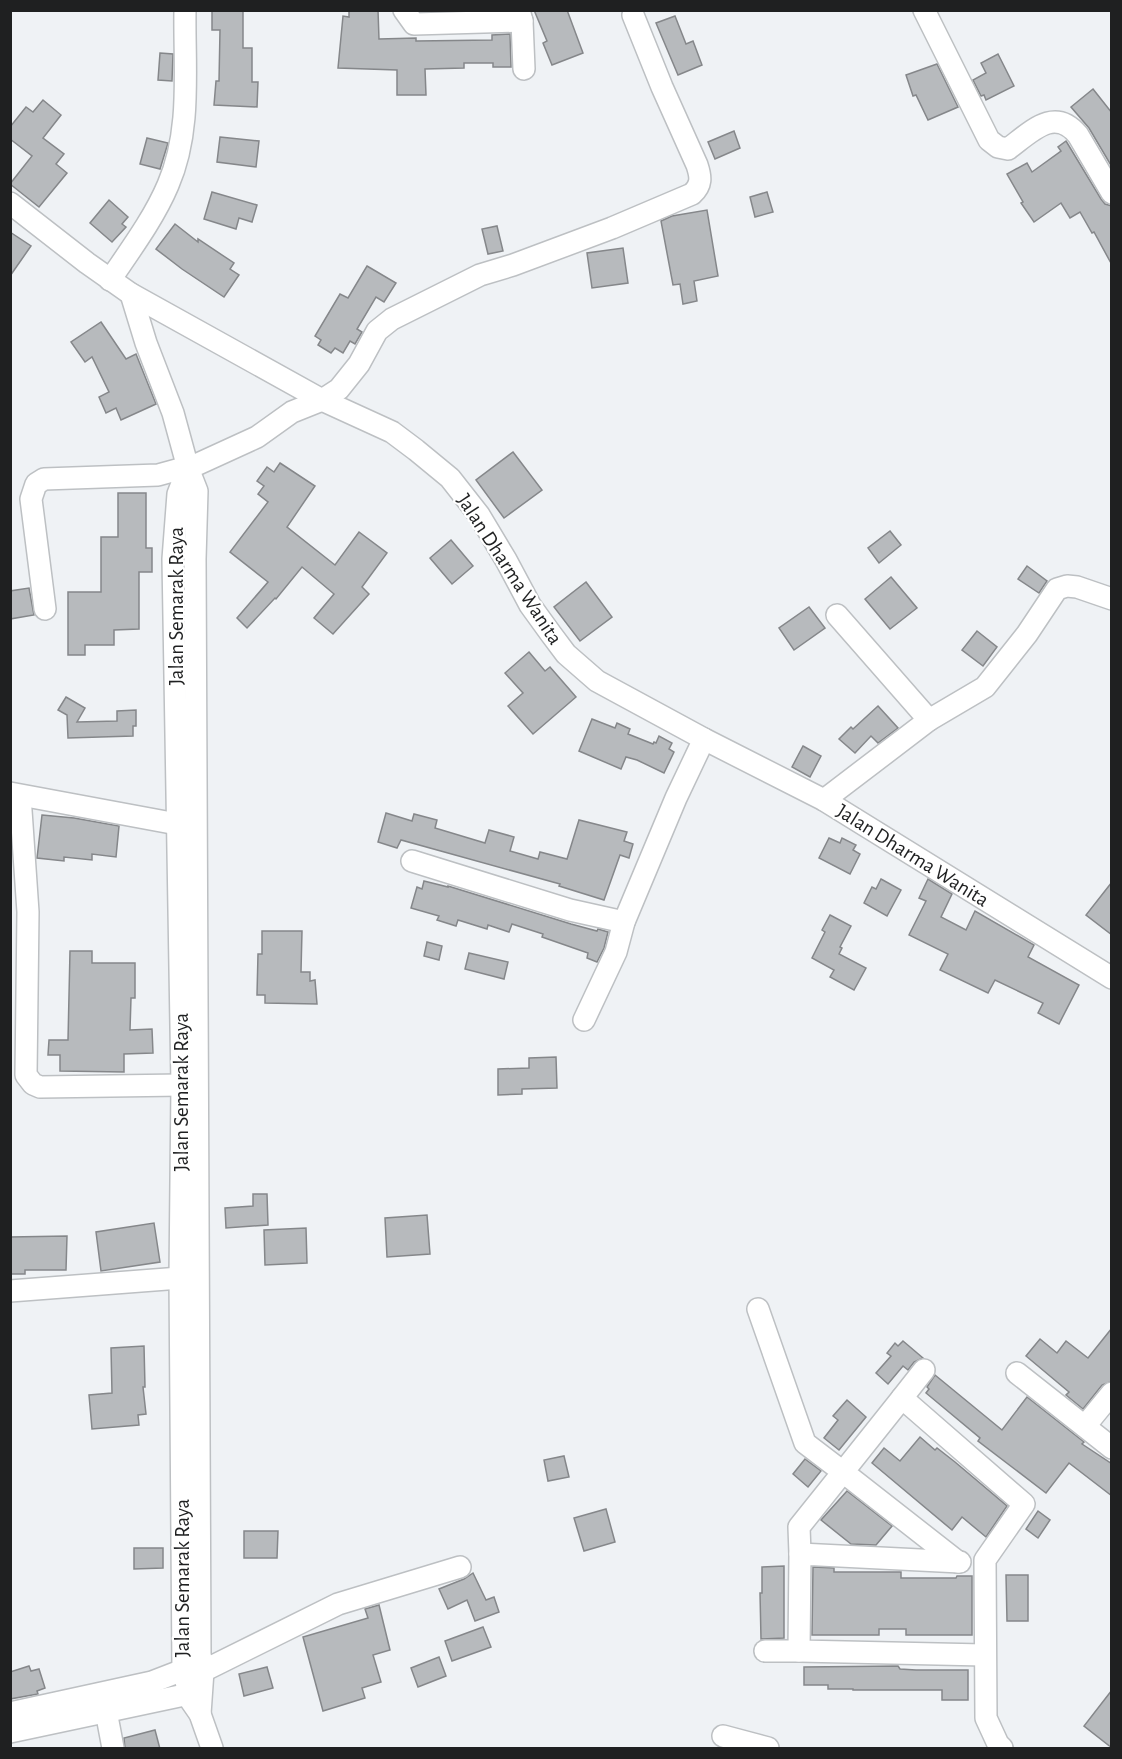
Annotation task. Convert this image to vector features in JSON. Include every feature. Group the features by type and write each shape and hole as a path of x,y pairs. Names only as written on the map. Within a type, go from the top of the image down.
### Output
{"street":[{"path":"110,280 144,229 168,184 179,150 185,106 185,10"},
{"path":"404,10 414,24 521,16 524,69"},
{"path":"924,10 993,144 1008,148 1041,125 1055,121 1062,122 1078,135 1112,193"},
{"path":"45,609 31,499 36,484 44,478 158,475 188,468 257,437 292,412 322,400 339,389 359,364 377,331 392,319 480,275 612,228 692,195 696,191 701,176 633,15"},
{"name":"Jalan Dharma Wanita","path":"10,203 131,294 322,400 392,432 417,450 450,478 479,515 530,605 566,654 583,670 612,690 824,800 1112,978"},
{"name":"Jalan Semarak Raya","path":"131,294 146,343 173,413 188,468 197,491 182,1085 189,1275"},
{"path":"824,800 929,720 985,687 1027,634 1058,589 1068,586 1077,587 1112,599"},
{"path":"837,615 929,720"},
{"path":"584,1020 616,952 624,922 676,798 704,739"},
{"path":"182,1085 40,1087 33,1084 26,1075 15,794 187,824"},
{"name":"Jalan Semarak Raya","path":"187,824 190,1435 194,1681 200,1714 212,1749"},
{"path":"412,861 570,910 624,922"},
{"path":"10,1292 189,1275"},
{"path":"758,1309 804,1443 958,1562"},
{"path":"799,1651 799,1527 924,1370"},
{"path":"1017,1373 1112,1448"},
{"path":"1084,1426 1112,1393"},
{"path":"902,1398 1024,1504 985,1560 986,1718 996,1747"},
{"path":"800,1554 958,1562 985,1560"},
{"path":"10,1732 106,1711 194,1681 338,1604 460,1567"},
{"path":"765,1651 984,1655"},
{"path":"10,1713 152,1682 194,1681"},
{"path":"106,1711 113,1749"},
{"path":"723,1736 768,1749"}],"building":[{"path":"212,10 243,10 243,48 252,48 252,82 258,82 257,107 214,105 216,81 219,81 220,30 212,30"},
{"path":"349,10 378,10 379,39 492,40 492,35 510,34 511,67 493,67 493,63 464,63 464,68 425,69 426,95 397,95 397,70 338,68 343,16 349,17"},
{"path":"534,10 567,10 583,53 552,65 543,43 547,41"},
{"path":"675,16 686,44 693,41 702,65 678,75 656,23"},
{"path":"160,53 173,54 172,81 158,80"},
{"path":"998,54 1014,86 986,100 984,95 981,96 973,80 986,73 981,63"},
{"path":"937,64 958,107 928,120 916,95 913,96 906,75"},
{"path":"1093,89 1112,113 1112,167 1089,128 1071,107"},
{"path":"43,100 61,115 43,138 64,154 56,164 67,173 39,207 10,184 32,156 10,139 10,127 26,107 33,112"},
{"path":"734,131 740,148 715,159 708,142"},
{"path":"220,137 259,141 256,167 217,162"},
{"path":"147,138 168,143 160,169 140,164"},
{"path":"1066,141 1101,199 1105,204 1112,206 1112,265 1080,212 1070,218 1061,203 1034,222 1021,203 1023,202 1007,174 1027,163 1032,172 1061,151 1058,147"},
{"path":"212,192 257,205 252,222 239,218 236,229 204,219"},
{"path":"767,192 773,212 755,217 750,197"},
{"path":"109,200 128,217 122,224 126,227 112,242 90,223"},
{"path":"707,210 718,276 694,281 697,301 683,304 680,284 673,285 661,221 672,216"},
{"path":"175,224 198,242 198,239 234,263 230,269 239,275 224,297 156,249"},
{"path":"497,226 503,251 488,254 482,229"},
{"path":"10,232 31,246 10,276"},
{"path":"623,248 628,283 592,288 587,253"},
{"path":"367,266 396,283 384,302 376,297 357,329 362,332 355,344 350,341 343,353 335,348 331,353 318,345 321,340 315,336 340,294 348,298"},
{"path":"101,322 126,359 136,354 156,404 121,420 116,408 106,413 99,397 109,392 92,357 85,362 71,342"},
{"path":"513,452 542,490 504,518 476,480"},
{"path":"280,463 315,486 287,527 335,565 359,532 387,553 362,587 369,594 333,634 314,618 334,594 302,567 276,599 247,628 237,618 268,582 230,552 268,502 258,494 264,486 257,481 267,467 274,472"},
{"path":"118,493 146,493 146,548 152,548 152,572 139,572 139,629 114,630 114,645 85,645 85,655 68,655 68,592 101,592 101,537 118,537"},
{"path":"890,531 901,545 879,563 868,548"},
{"path":"451,540 473,566 452,584 430,558"},
{"path":"1027,566 1047,581 1039,593 1018,579"},
{"path":"891,577 917,608 890,629 865,599"},
{"path":"586,582 612,617 580,641 554,607"},
{"path":"29,588 34,615 10,619 10,591"},
{"path":"809,607 825,628 794,650 779,628"},
{"path":"977,631 997,647 983,666 962,650"},
{"path":"529,652 545,671 550,667 576,697 533,734 508,706 523,693 505,673"},
{"path":"66,697 85,708 77,722 117,721 117,711 136,710 136,726 133,726 133,736 68,738 67,715 58,710"},
{"path":"878,706 898,728 878,743 871,736 855,753 839,739"},
{"path":"592,719 615,728 617,723 630,729 628,734 653,744 659,736 672,743 669,749 674,752 664,773 626,757 621,769 579,751"},
{"path":"803,746 821,756 810,777 792,767"},
{"path":"386,813 412,821 414,814 437,820 435,828 485,843 489,830 514,837 510,851 538,859 540,852 567,859 579,820 627,832 624,841 633,844 629,858 620,855 604,900 559,886 560,884 401,840 397,848 378,842"},
{"path":"42,815 119,826 116,857 92,854 92,860 64,857 64,861 37,858"},
{"path":"829,838 840,843 842,838 856,845 853,850 860,854 850,874 819,858"},
{"path":"881,879 901,890 887,916 864,903 872,887 876,889"},
{"path":"928,879 952,894 941,917 966,930 975,911 1034,945 1028,957 1079,985 1059,1024 1038,1013 1043,1003 995,980 988,993 940,970 948,954 909,935 926,901 919,898"},
{"path":"424,881 448,886 571,924 608,932 604,948 597,962 587,958 588,953 512,924 509,932 488,925 487,929 458,920 456,926 437,920 439,916 411,908 417,887 422,889"},
{"path":"1112,882 1112,935 1086,915"},
{"path":"830,915 851,926 840,947 842,948 839,954 866,968 854,990 830,977 834,970 812,958 825,932 822,930"},
{"path":"262,931 302,931 301,972 310,972 310,981 315,980 317,1004 265,1003 265,995 257,995 258,954 262,954"},
{"path":"427,942 442,946 439,960 424,956"},
{"path":"70,951 92,951 92,963 135,963 135,998 131,998 130,1030 152,1029 153,1053 124,1054 124,1072 60,1071 60,1055 48,1055 49,1040 68,1040"},
{"path":"469,953 508,962 504,979 465,969"},
{"path":"556,1057 557,1088 522,1089 522,1094 498,1095 498,1069 529,1068 529,1058"},
{"path":"253,1194 267,1194 268,1225 226,1228 225,1208 253,1206"},
{"path":"427,1215 430,1254 387,1257 385,1218"},
{"path":"154,1223 160,1262 101,1271 96,1232"},
{"path":"306,1228 307,1263 265,1265 264,1230"},
{"path":"67,1236 66,1270 25,1270 25,1274 10,1274 10,1237"},
{"path":"1112,1328 1112,1381 1102,1385 1083,1409 1066,1395 1069,1392 1026,1356 1040,1339 1057,1353 1066,1341 1088,1358"},
{"path":"903,1341 923,1358 914,1362 908,1370 903,1366 888,1384 876,1373 891,1356 887,1353 895,1343 898,1346"},
{"path":"144,1346 145,1387 143,1387 146,1414 138,1415 139,1425 92,1429 89,1395 112,1393 111,1348"},
{"path":"935,1375 1002,1430 1027,1397 1084,1442 1082,1444 1112,1464 1112,1496 1069,1463 1046,1493 978,1441 980,1438 926,1393"},
{"path":"847,1400 866,1417 839,1450 824,1438 838,1420 833,1416"},
{"path":"920,1437 935,1450 937,1448 955,1462 1007,1506 986,1537 962,1517 952,1530 872,1463 884,1448 900,1461"},
{"path":"564,1456 569,1477 548,1481 544,1460"},
{"path":"805,1459 821,1471 808,1487 793,1474"},
{"path":"847,1491 892,1526 876,1545 851,1544 821,1520"},
{"path":"606,1509 615,1542 584,1551 574,1518"},
{"path":"1038,1511 1050,1520 1038,1538 1026,1529"},
{"path":"244,1531 278,1531 277,1558 244,1558"},
{"path":"134,1548 163,1548 163,1568 134,1569"},
{"path":"784,1566 784,1638 761,1639 762,1567"},
{"path":"813,1567 834,1568 834,1572 901,1572 901,1578 972,1576 972,1635 906,1635 906,1629 879,1629 879,1635 812,1635"},
{"path":"473,1573 486,1600 494,1597 499,1612 475,1621 467,1600 448,1609 439,1589"},
{"path":"1006,1575 1028,1575 1028,1621 1007,1621"},
{"path":"379,1605 390,1650 373,1655 381,1682 362,1688 365,1698 323,1711 303,1637 368,1618 365,1609"},
{"path":"483,1627 491,1647 452,1661 445,1641"},
{"path":"439,1657 446,1676 418,1687 411,1668"},
{"path":"29,1666 31,1671 39,1669 45,1688 37,1691 38,1694 10,1699 10,1672"},
{"path":"898,1666 900,1669 916,1670 968,1670 968,1700 942,1700 942,1690 853,1690 828,1689 828,1685 804,1685 804,1667"},
{"path":"267,1667 273,1688 244,1696 239,1674"},
{"path":"1112,1690 1112,1748 1084,1726"},
{"path":"155,1730 160,1749 125,1749 124,1738"}]}
